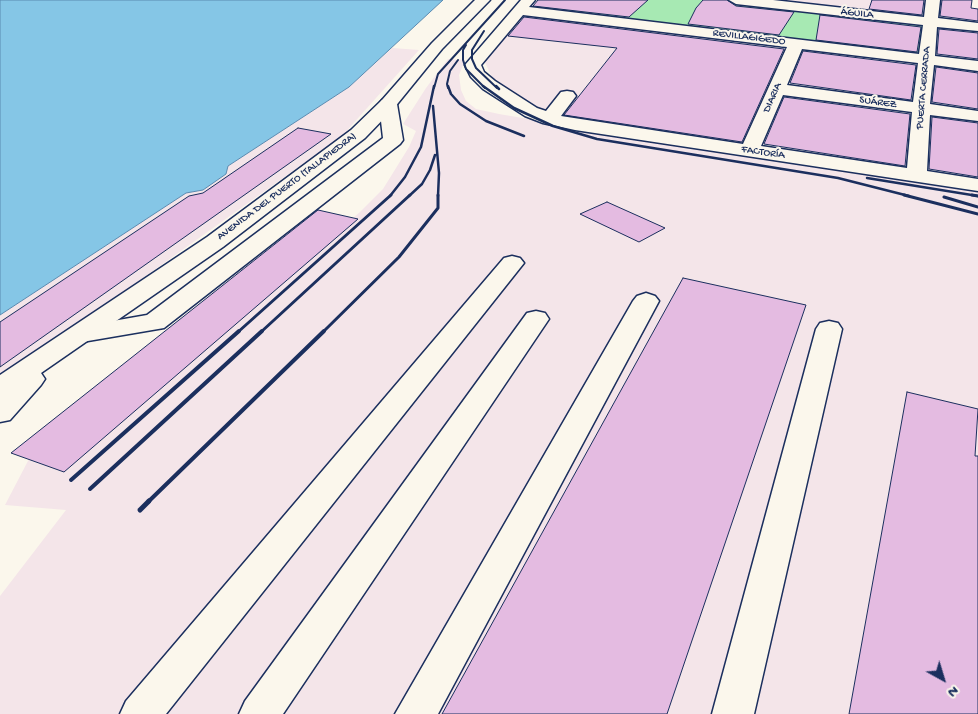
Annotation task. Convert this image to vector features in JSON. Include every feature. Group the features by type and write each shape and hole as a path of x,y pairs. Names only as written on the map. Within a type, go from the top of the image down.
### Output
{"street":[{"name":"AVENIDA DEL PUERTO (TALLAPIEDRA)","path":"74,340 215,242 358,134 388,104 437,46 484,0"},
{"name":"ÁGUILA","path":"736,0 978,27"},
{"name":"PUERTA CERRADA","path":"917,176 921,109 933,0"},
{"name":"REVILLAGIGEDO","path":"523,5 978,66"},
{"name":"FACTORÍA","path":"523,5 473,65 477,74 497,91 531,112 549,119 978,185"},
{"name":"DIARIA","path":"749,151 797,43"},
{"name":"SUÁREZ","path":"778,89 978,116"},
{"path":"549,119 567,96"},
{"path":"0,388 74,340 155,322 393,140 388,104"},
{"path":"141,714 512,263"},
{"path":"416,714 646,301"},
{"path":"260,714 536,319"},
{"path":"733,714 829,329"},
{"path":"0,413 24,386 74,340"}],"shaded area":[{"path":"767,0 922,0 918,16"},
{"path":"525,14 786,46 739,148 560,117 522,102 493,80 485,62"},
{"path":"392,48 419,50 342,136 0,380 0,315 186,193 203,190 226,174 228,166 349,87"},
{"path":"448,59 465,60 459,75 461,90 466,101 476,109 705,149 978,191 978,714 0,714 0,596 66,510 5,505 29,459 59,470 360,212 383,189 409,147 416,131 403,124 426,88"}],"green space":[{"path":"547,0 722,0 923,23 921,56 541,10"}],"water":[{"path":"0,0 443,0 349,87 228,166 226,174 203,190 186,193 0,315"}],"building":[{"path":"538,0 648,0 629,17 533,6"},
{"path":"703,0 727,0 736,6 794,12 779,35 688,24 696,8"},
{"path":"872,0 924,0 922,15 869,9"},
{"path":"942,0 972,0 971,8 978,9 978,21 940,16"},
{"path":"820,15 921,27 917,52 816,40"},
{"path":"524,17 784,49 742,142 564,115 617,48 508,36"},
{"path":"939,29 978,33 978,59 937,54"},
{"path":"803,51 916,65 911,100 790,83"},
{"path":"936,67 978,73 978,109 932,102"},
{"path":"784,97 910,114 905,166 764,144"},
{"path":"932,117 978,123 978,177 929,169"},
{"path":"298,128 331,134 0,367 0,322 189,196 203,193"},
{"path":"607,202 665,228 639,242 580,214"},
{"path":"318,210 358,219 64,472 11,453"},
{"path":"683,278 806,305 667,714 442,714"},
{"path":"907,392 978,409 975,456 978,456 978,714 849,714"}],"railway":[{"path":"434,88 438,74 505,0"},
{"path":"484,31 472,50 472,59 476,68 497,88"},
{"path":"466,45 463,50 463,60 466,69 483,86"},
{"path":"448,88 450,71 458,60"},
{"path":"390,196 405,177 421,147 434,86"},
{"path":"448,86 451,94 460,104 486,121 524,136"},
{"path":"483,86 514,108 553,126 597,139 838,178 909,196"},
{"path":"496,86 499,89"},
{"path":"433,106 439,173 438,196"},
{"path":"409,196 422,184 430,170 435,155"},
{"path":"867,178 978,196 972,195"},
{"path":"261,332 410,195"},
{"path":"904,195 978,214"},
{"path":"238,332 390,196"},
{"path":"323,332 399,257 438,208 438,196"},
{"path":"944,197 978,207"},
{"path":"71,480 239,331"},
{"path":"90,489 262,331"},
{"path":"148,502 324,331"},
{"path":"140,510 148,502"}]}
